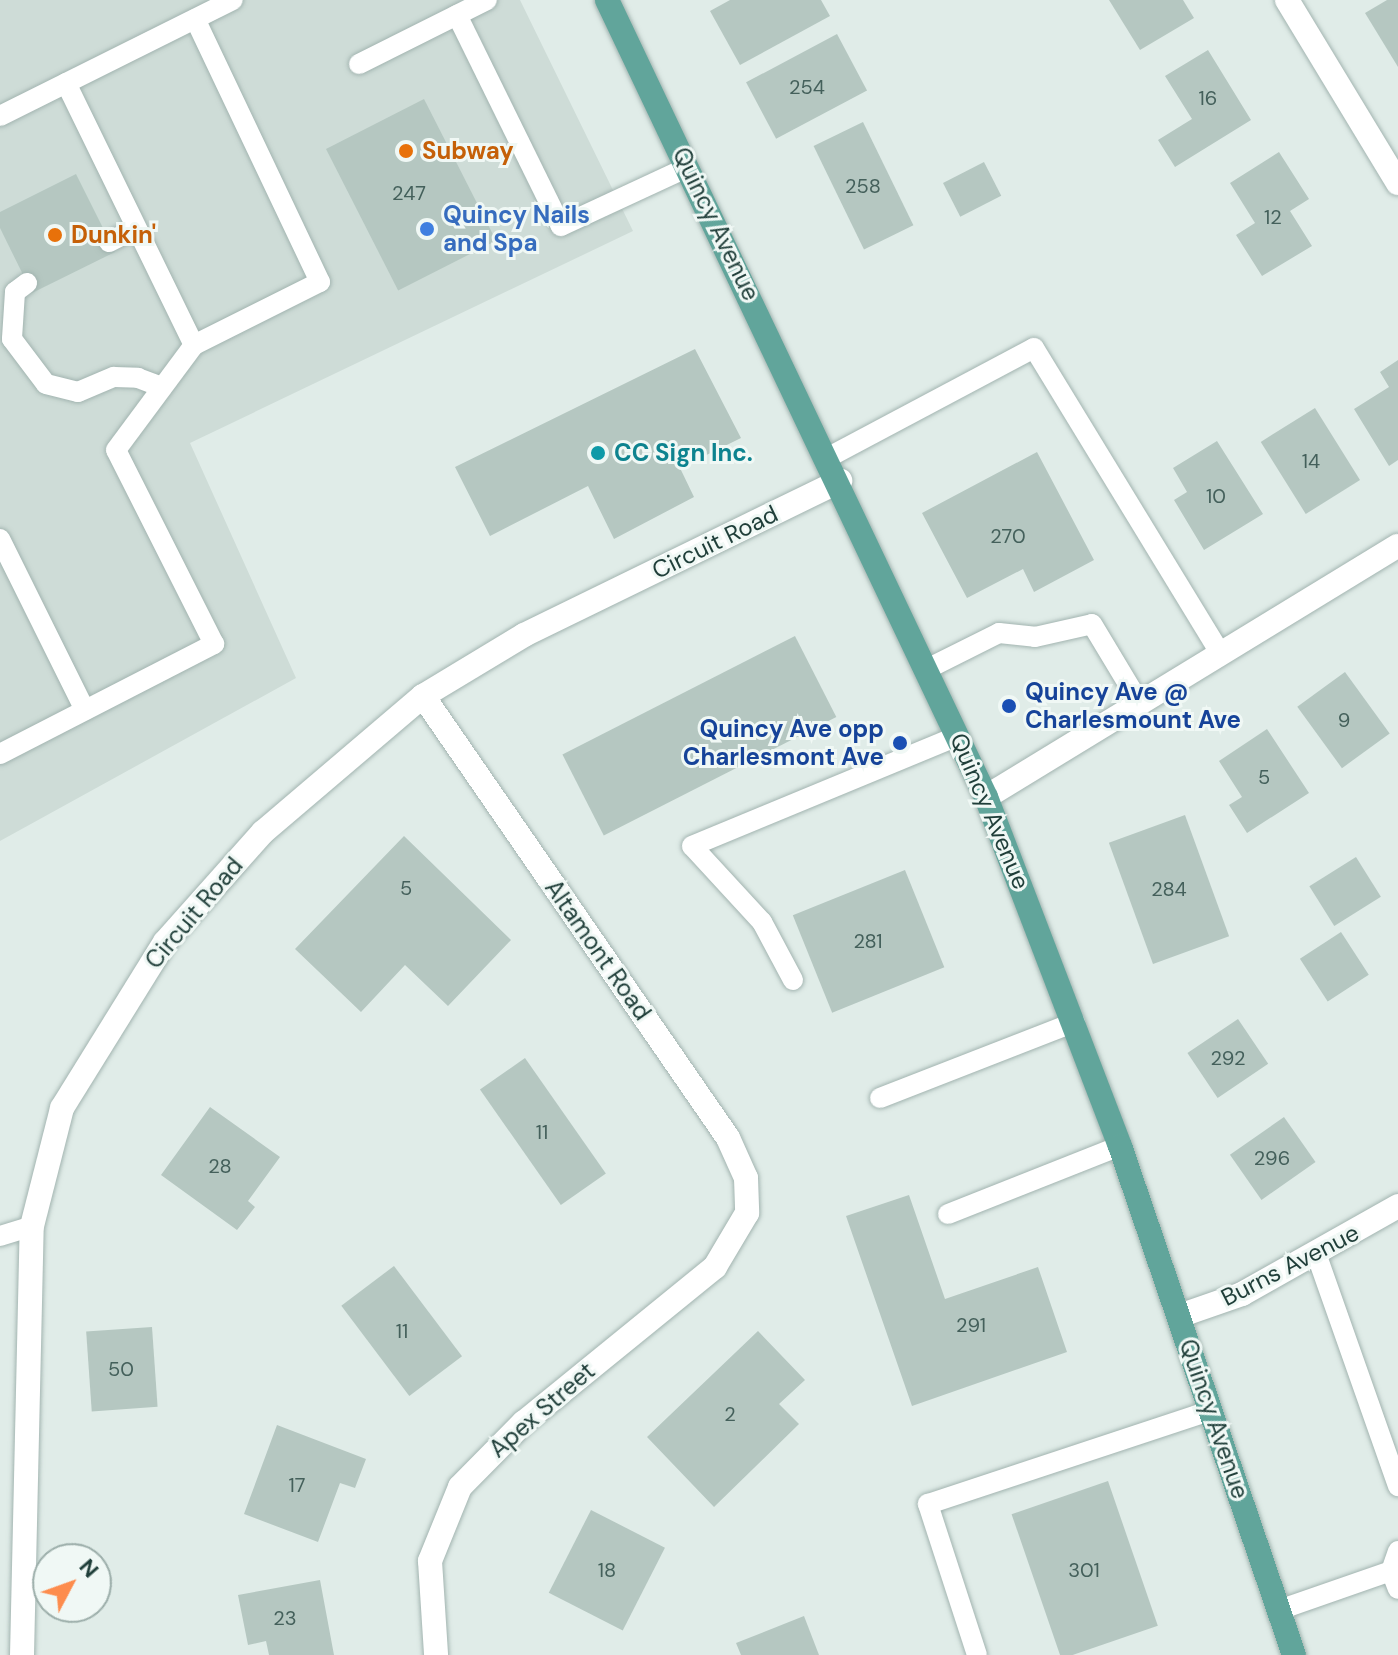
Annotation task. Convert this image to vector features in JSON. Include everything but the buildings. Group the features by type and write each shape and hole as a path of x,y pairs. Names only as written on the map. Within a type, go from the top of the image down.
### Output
{"main road":[{"name":"Quincy Avenue","path":"607,0 829,457 986,797 1075,1022 1120,1146 1294,1655"}],"street":[{"path":"1287,0 1398,183"},
{"name":"Circuit Road","path":"22,1655 32,1226 62,1108 165,942 263,832 423,696 524,635 840,481"},
{"path":"986,797 1398,546"},
{"name":"Altamont Road","path":"423,696 728,1138 746,1178 747,1213"},
{"name":"Burns Avenue","path":"1179,1316 1317,1256 1398,1206"},
{"name":"Apex Street","path":"436,1655 430,1561 460,1487 524,1422 715,1267 747,1213"}],"lane":[{"path":"0,116 233,0"},
{"path":"359,64 487,0"},
{"path":"457,15 561,226 688,167"},
{"path":"0,754 214,644 116,450 194,345 320,282 195,19"},
{"path":"66,83 194,345"},
{"path":"109,242 136,228"},
{"path":"27,283 15,292 12,339 46,384 78,392 114,377 138,378 161,387"},
{"path":"829,457 1034,348 1221,654"},
{"path":"0,539 85,710"},
{"path":"929,668 999,633 1035,637 1092,624 1140,704"},
{"path":"793,980 762,922 692,846 958,736"},
{"path":"880,1098 1075,1022"},
{"path":"948,1214 1120,1146"},
{"path":"0,1236 32,1226"},
{"path":"1317,1256 1398,1486"},
{"path":"977,1655 928,1504 1090,1447 1212,1410"},
{"path":"1279,1610 1395,1580 1398,1551"}],"shaded area":[{"path":"0,0 520,0 633,231 190,443 296,678 0,841"}],"place":[{"name":"Subway","path":"406,151"},
{"name":"Quincy Nails and Spa","path":"427,229"},
{"name":"Dunkin'","path":"55,235"},
{"name":"CC Sign Inc.","path":"598,453"},
{"name":"Quincy Ave @ Charlesmount Ave","path":"1009,706"},
{"name":"Quincy Ave opp Charlesmont Ave","path":"900,743"}]}
